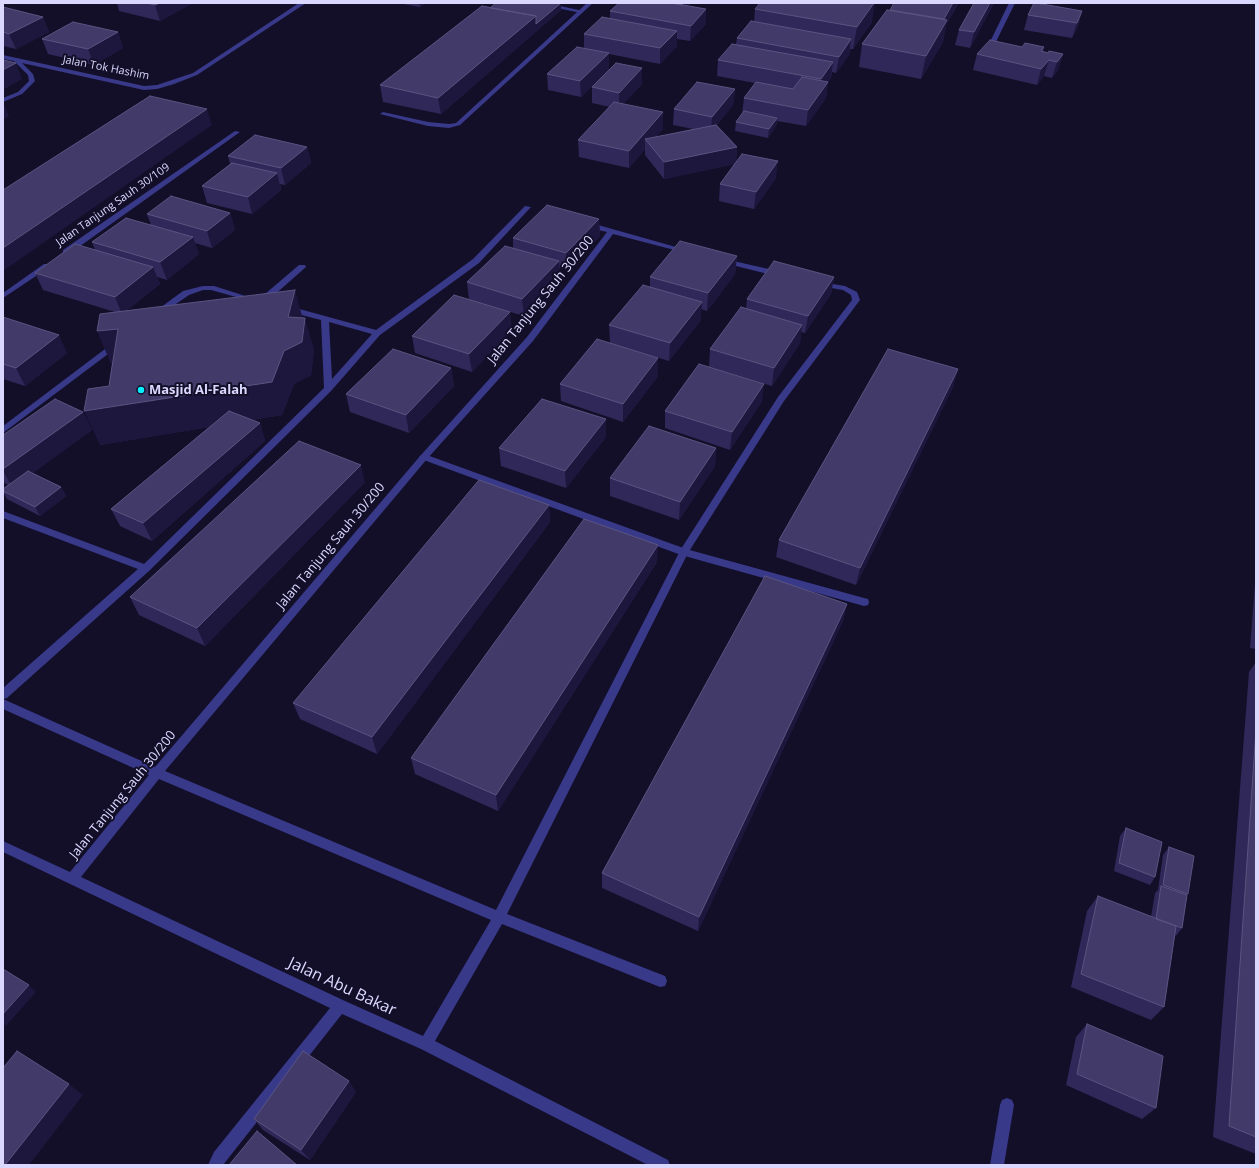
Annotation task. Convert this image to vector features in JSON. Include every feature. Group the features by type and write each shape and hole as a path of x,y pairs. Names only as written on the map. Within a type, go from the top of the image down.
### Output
{"street":[{"name":"Jalan Tok Hashim","path":"3,57 144,88 157,87 195,74 303,3"},
{"path":"536,3 580,11"},
{"path":"383,114 428,124 449,126 458,124 590,3"},
{"path":"989,50 1012,3"},
{"path":"3,100 20,93 32,80 31,75 16,60"},
{"name":"Jalan Tanjung Sauh 30/109","path":"61,255 237,132"},
{"path":"3,695 146,568 328,389 377,333 476,261 527,208"},
{"path":"581,223 696,253"},
{"name":"Jalan Tanjung Sauh 30/200","path":"72,878 157,773 424,457 530,339 611,232"},
{"path":"719,259 788,276"},
{"name":"Jalan Tanjung Sauh 30/109","path":"3,296 55,260"},
{"path":"261,302 302,267"},
{"path":"426,1044 499,917 684,552 781,399 856,300 854,294 845,288 811,282"},
{"path":"152,317 186,293 203,288 211,288 377,333"},
{"path":"325,319 328,389"},
{"path":"3,430 123,340"},
{"path":"424,457 684,552 864,602"},
{"path":"3,514 146,568"},
{"path":"3,704 157,773 499,917 660,981"},
{"name":"Jalan Abu Bakar","path":"3,846 340,1006 426,1044 663,1165"},
{"path":"215,1165 224,1151 340,1006"},
{"path":"997,1165 1007,1105"}],"building":[{"path":"146,3 160,3 155,5"},
{"path":"496,3 561,3 536,24 536,16 490,8"},
{"path":"619,3 671,3 706,9 691,26 610,11"},
{"path":"671,3 683,3 682,5"},
{"path":"760,3 874,3 857,27 755,9"},
{"path":"894,3 953,3 944,19 890,10"},
{"path":"974,3 990,3 974,32 959,30"},
{"path":"1034,3 1082,11 1077,23 1028,15"},
{"path":"482,6 536,16 438,98 380,85"},
{"path":"3,7 43,17 9,34 3,32"},
{"path":"887,10 947,20 926,56 862,44"},
{"path":"602,17 677,31 660,48 584,34"},
{"path":"751,21 851,39 839,57 737,38"},
{"path":"73,22 118,32 88,49 42,39"},
{"path":"990,40 1022,47 1025,43 1044,47 1041,51 1063,54 1057,62 1049,60 1041,69 977,54"},
{"path":"732,44 833,62 821,79 718,60"},
{"path":"577,47 609,53 580,81 547,74"},
{"path":"3,60 16,63 3,70"},
{"path":"616,63 642,68 619,93 592,87"},
{"path":"802,77 828,82 808,110 744,98 756,82 793,89"},
{"path":"697,82 735,89 712,117 674,109"},
{"path":"150,96 207,109 3,248 3,190"},
{"path":"614,102 663,112 629,151 578,140"},
{"path":"744,111 777,118 769,129 736,122"},
{"path":"716,125 737,147 664,162 645,139"},
{"path":"255,135 307,147 281,168 228,156"},
{"path":"742,154 778,161 756,192 720,184"},
{"path":"232,163 277,173 248,197 202,186"},
{"path":"171,196 230,213 207,231 147,214"},
{"path":"547,205 599,219 566,253 513,238"},
{"path":"126,218 193,237 160,262 92,242"},
{"path":"680,241 737,256 708,293 650,277"},
{"path":"75,244 153,267 115,297 35,273"},
{"path":"505,246 559,261 522,299 467,282"},
{"path":"774,261 834,277 808,316 747,299"},
{"path":"643,285 702,302 670,343 609,325"},
{"path":"295,290 288,317 305,318 302,342 284,351 272,382 84,411 88,389 109,386 118,329 97,331 100,314"},
{"path":"454,295 510,312 469,354 412,336"},
{"path":"741,307 802,325 774,368 710,349"},
{"path":"3,317 59,335 16,368 3,364"},
{"path":"597,339 658,358 623,404 560,384"},
{"path":"393,349 451,368 406,415 346,394"},
{"path":"888,349 958,369 860,568 779,540"},
{"path":"699,364 764,384 732,432 665,411"},
{"path":"55,399 83,412 3,469 3,435"},
{"path":"542,399 606,419 565,471 499,448"},
{"path":"229,411 260,423 143,523 111,509"},
{"path":"649,426 716,448 680,502 610,478"},
{"path":"299,441 361,465 197,628 130,597"},
{"path":"28,471 61,487 35,507 3,491 3,489"},
{"path":"479,480 549,505 372,737 293,703"},
{"path":"584,519 658,545 496,795 411,758"},
{"path":"765,576 847,604 699,917 602,873"},
{"path":"1256,730 1256,1137 1229,1126"},
{"path":"1126,828 1162,842 1155,877 1119,863"},
{"path":"1169,847 1194,856 1188,894 1163,885"},
{"path":"1161,886 1187,895 1182,928 1156,919"},
{"path":"1098,896 1176,926 1164,1007 1081,974"},
{"path":"3,969 29,985 3,1014"},
{"path":"1087,1024 1163,1056 1156,1108 1077,1074"},
{"path":"17,1051 69,1084 5,1165 3,1165 3,1068"},
{"path":"303,1051 349,1081 301,1150 254,1119"},
{"path":"257,1131 297,1165 229,1165"}],"place":[{"name":"Masjid Al-Falah","path":"141,390"}]}
